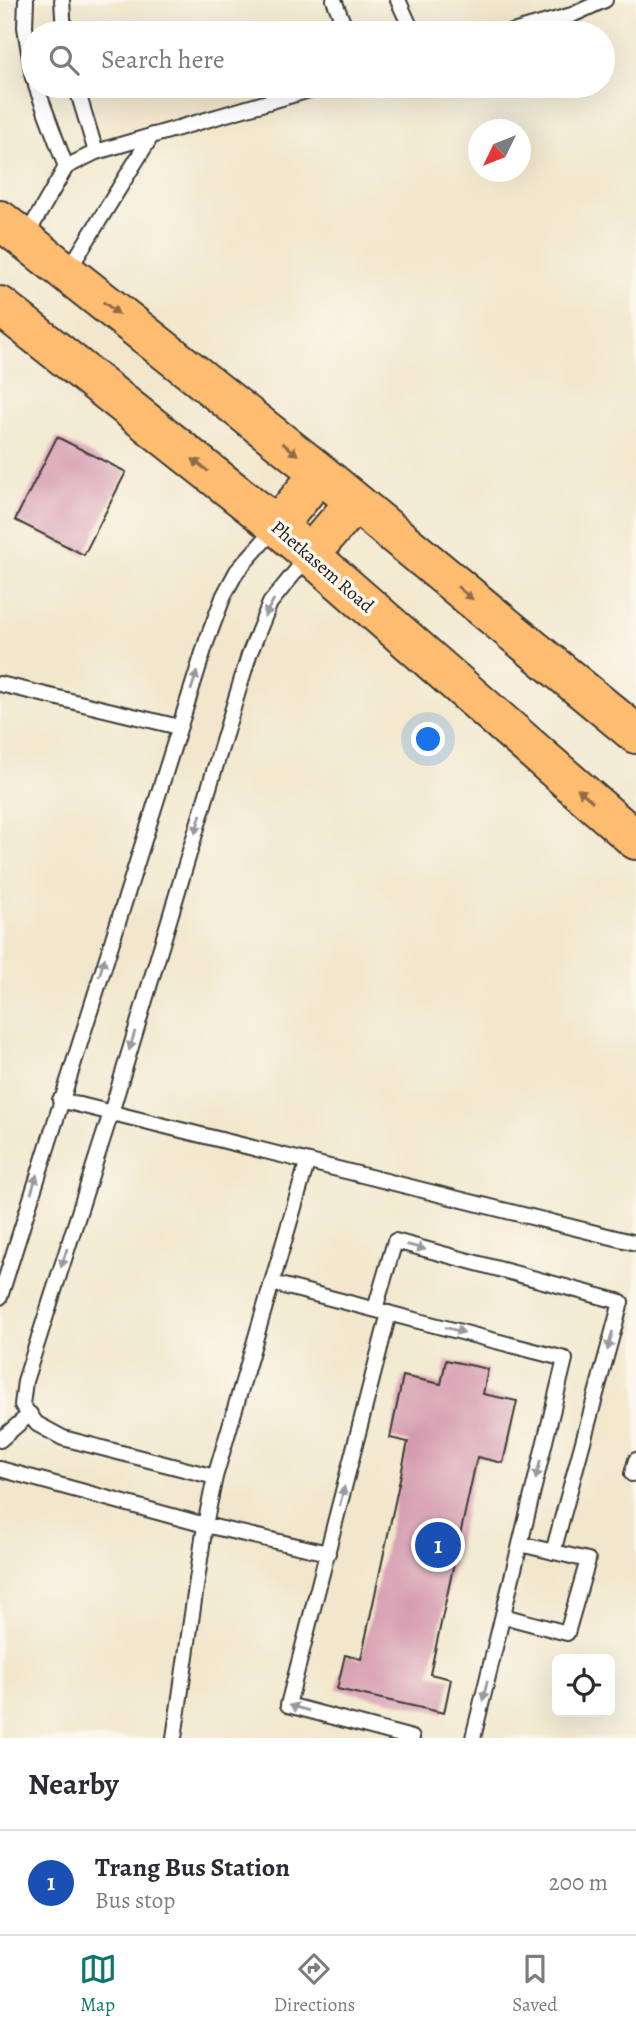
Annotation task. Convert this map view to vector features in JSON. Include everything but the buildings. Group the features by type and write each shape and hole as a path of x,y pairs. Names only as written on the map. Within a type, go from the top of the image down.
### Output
{"main road":[{"path":"12,230 320,473 631,724"},
{"name":"Phetkasem Road","path":"0,306 277,526 636,840"},
{"path":"277,526 320,473"},
{"path":"310,554 355,502"}],"lane":[{"path":"25,21 26,0"},
{"path":"62,0 63,21"},
{"path":"334,0 342,21"},
{"path":"398,0 408,21"},
{"path":"551,21 605,0"},
{"path":"40,98 66,167"},
{"path":"80,98 96,152"},
{"path":"12,230 66,167 96,152 281,98"},
{"path":"67,273 152,135"},
{"path":"0,1297 60,1100 223,595 237,571 277,526"},
{"path":"215,1477 63,1438 37,1424 22,1405 25,1381 111,1113 253,645 270,603 310,554"},
{"path":"0,684 179,727"},
{"path":"60,1100 636,1243"},
{"path":"174,1738 205,1525 215,1477 307,1163"},
{"path":"412,1738 288,1705 328,1553 396,1241 621,1302 553,1552"},
{"path":"272,1283 565,1359 473,1738"},
{"path":"0,1440 30,1414"},
{"path":"0,1469 205,1525 328,1553"},
{"path":"503,1616 567,1633 588,1560 520,1544"}],"place":[{"name":"Trang Bus Station","path":"438,1545"}]}
